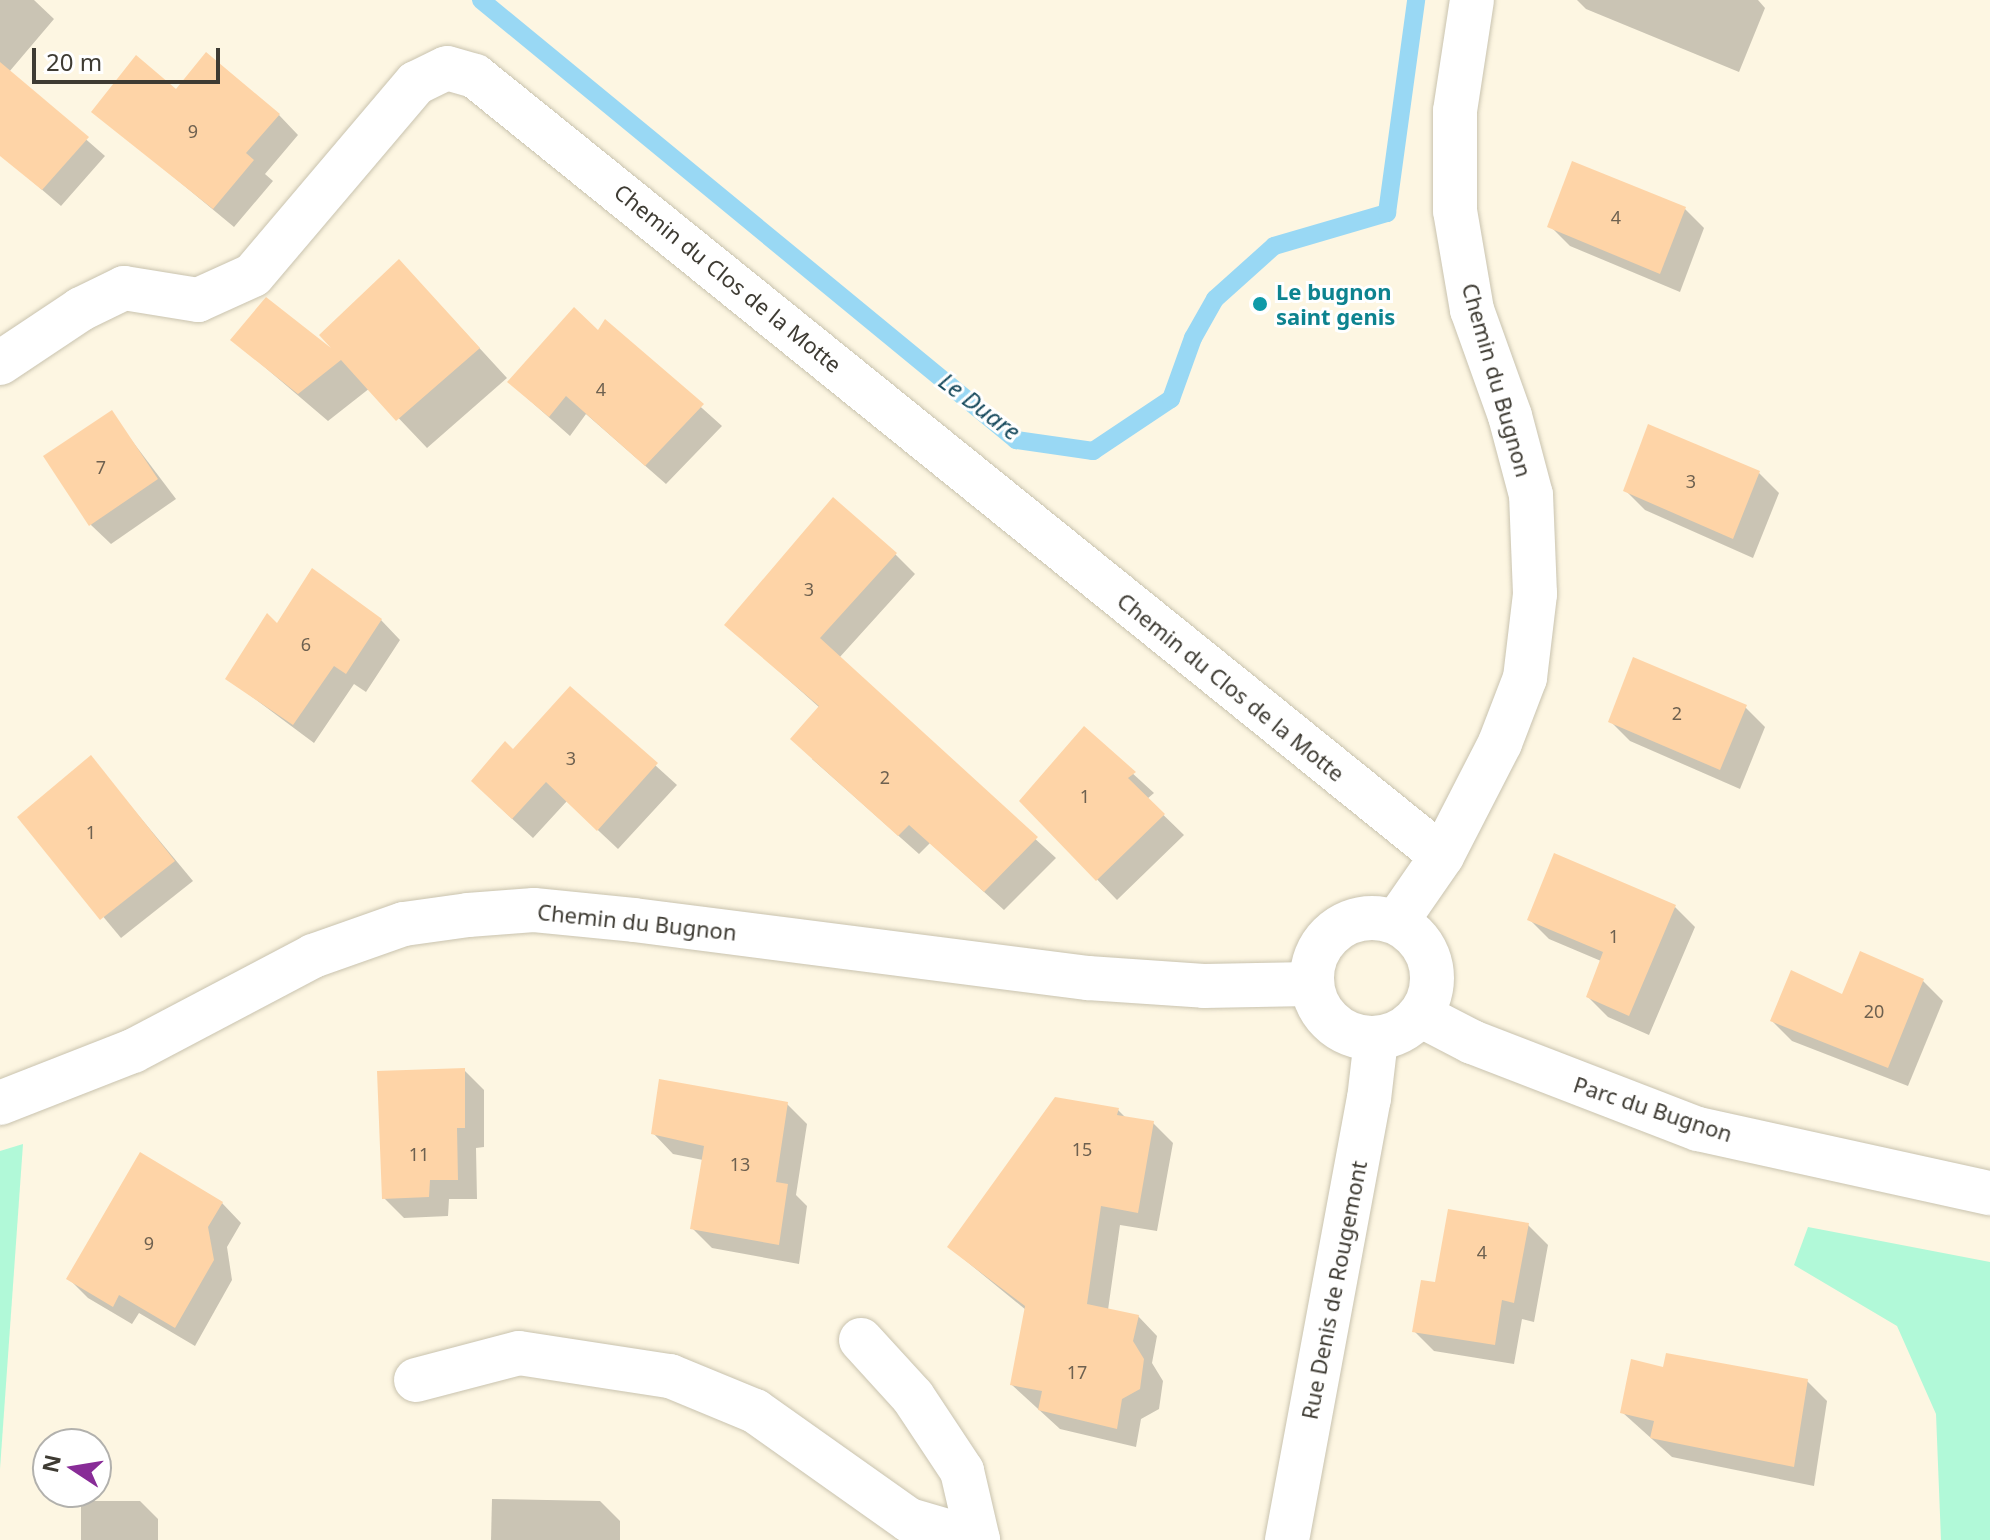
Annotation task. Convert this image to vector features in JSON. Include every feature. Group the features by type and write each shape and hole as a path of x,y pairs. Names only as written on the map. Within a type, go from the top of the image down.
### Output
{"street":[{"name":"Chemin du Bugnon","path":"1397,921 1442,856 1477,794 1525,678 1535,594 1531,495 1510,416 1472,310 1455,211 1455,111 1472,0"},
{"name":"Chemin du Clos de la Motte","path":"0,363 81,309 124,288 198,300 253,275 416,83 447,68 475,76 1442,856"},
{"name":"Chemin du Bugnon","path":"0,1103 133,1051 313,956 404,924 468,915 534,910 634,920 1103,979 1204,986 1310,984"},
{"path":"1365,916 1397,921 1419,938 1431,962 1432,990 1420,1015 1401,1032 1376,1039 1345,1033 1321,1013 1310,984 1316,952 1336,928 1365,916"},
{"name":"Parc du Bugnon","path":"1420,1015 1472,1042 1698,1129 1990,1193"},
{"name":"Rue Denis de Rougemont","path":"1287,1540 1369,1099 1376,1039"},
{"path":"416,1380 519,1353 670,1376 755,1411 909,1520 978,1540 962,1471 913,1397 861,1340"}],"green space":[{"path":"23,1144 0,1469 0,1151"},
{"path":"1808,1227 1990,1262 1990,1540 1941,1540 1936,1414 1897,1326 1794,1265"}],"building":[{"path":"206,52 280,114 246,153 254,160 213,209 91,112 136,55 176,89"},
{"path":"0,62 89,137 42,190 0,156"},
{"path":"1572,161 1686,207 1660,274 1547,227"},
{"path":"399,259 480,348 396,421 341,360 298,394 230,340 266,297 331,348 319,335"},
{"path":"574,307 598,330 605,319 704,404 645,466 566,396 549,417 507,382"},
{"path":"112,410 158,479 89,526 43,456"},
{"path":"1648,424 1760,471 1733,539 1623,491"},
{"path":"833,497 897,553 820,638 1038,837 984,892 909,825 898,836 790,739 819,706 724,625"},
{"path":"312,568 382,619 346,674 334,666 293,725 225,679 267,613 277,623"},
{"path":"1633,657 1747,705 1720,770 1608,722"},
{"path":"570,686 658,763 597,831 546,782 512,819 471,781 505,741 513,749"},
{"path":"1084,726 1136,772 1128,778 1165,814 1096,881 1019,801"},
{"path":"91,755 175,861 100,920 17,817"},
{"path":"1554,853 1676,905 1629,1016 1586,997 1603,952 1527,920"},
{"path":"1860,951 1924,979 1888,1068 1770,1021 1791,970 1842,994"},
{"path":"465,1068 465,1128 457,1128 458,1180 430,1180 429,1197 382,1199 377,1071"},
{"path":"659,1079 788,1102 776,1182 788,1184 779,1245 690,1229 704,1146 651,1134"},
{"path":"1055,1097 1119,1108 1117,1115 1154,1121 1138,1213 1101,1206 1087,1304 1139,1315 1133,1341 1144,1359 1140,1389 1122,1399 1117,1429 1038,1410 1042,1391 1010,1385 1025,1306 947,1247"},
{"path":"140,1152 223,1202 208,1227 214,1260 175,1328 119,1295 113,1307 66,1279"},
{"path":"1448,1209 1529,1223 1514,1303 1502,1300 1495,1345 1412,1332 1421,1280 1435,1282"},
{"path":"1666,1353 1808,1379 1794,1467 1650,1438 1654,1421 1620,1413 1631,1359 1663,1367"}],"waterway":[{"name":"Le Duare","path":"481,0 1016,440 1093,451 1171,399 1193,338 1215,299 1274,246 1387,213 1416,0"}],"place":[{"name":"Le bugnon saint genis","path":"1260,304"}]}
